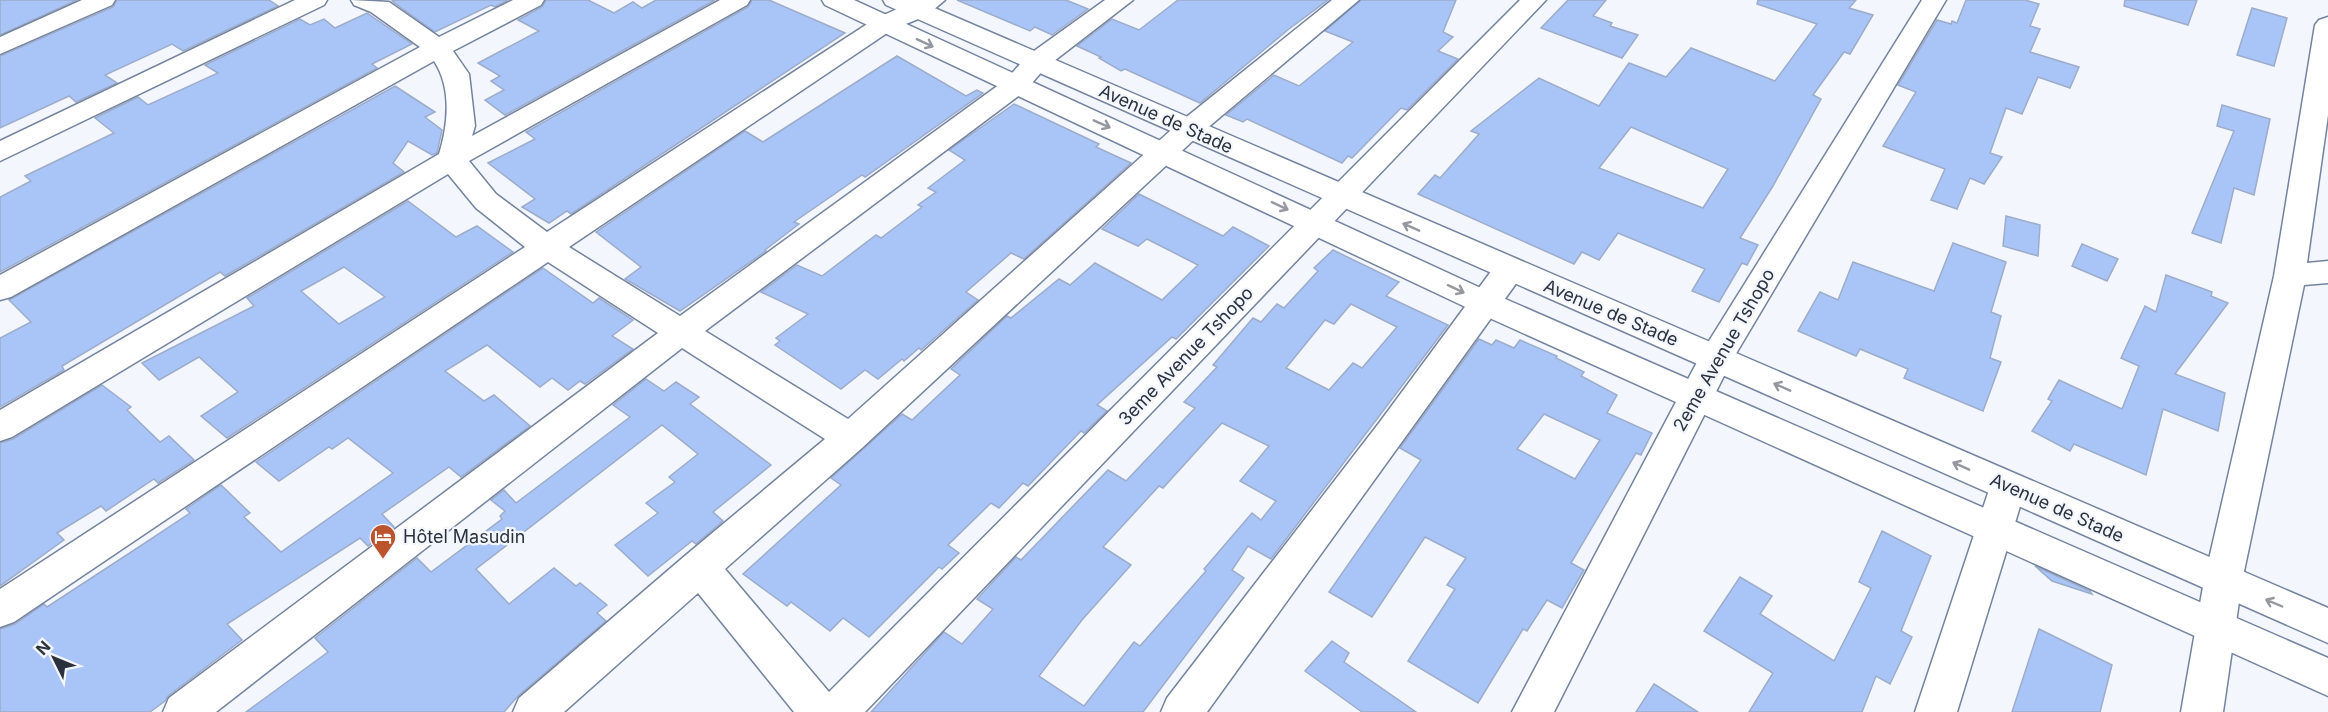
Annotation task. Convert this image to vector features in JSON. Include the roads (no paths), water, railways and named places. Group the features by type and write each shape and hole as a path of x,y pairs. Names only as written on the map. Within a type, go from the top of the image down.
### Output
{"street":[{"path":"0,46 103,0"},
{"path":"0,152 315,0"},
{"path":"363,0 380,7 438,48 456,74 461,126 452,159"},
{"path":"0,289 438,48 532,0"},
{"path":"0,427 452,159 738,0"},
{"path":"834,0 907,9 1163,152 1485,303 1696,394 2328,677"},
{"path":"184,712 1121,0"},
{"path":"534,712 699,566 850,438 1189,129 1347,0"},
{"name":"3eme Avenue Tshopo","path":"837,712 1534,0"},
{"name":"2eme Avenue Tshopo","path":"1533,712 1716,358 1934,0"},
{"path":"0,610 907,9"},
{"path":"2202,712 2223,581 2290,276 2328,25"},
{"name":"Avenue de Stade","path":"1026,74 1189,129 2328,626"},
{"path":"452,159 486,201 546,247 850,438"},
{"path":"1182,712 1509,270"},
{"path":"2290,276 2328,272"},
{"path":"1936,712 2008,487"},
{"path":"699,566 820,712"}],"place":[{"name":"Hôtel Masudin","path":"383,560"}]}
